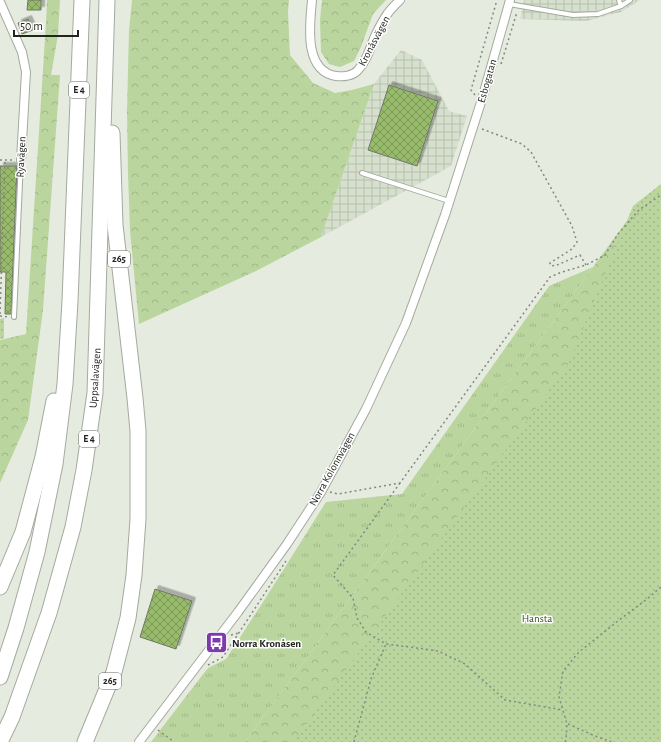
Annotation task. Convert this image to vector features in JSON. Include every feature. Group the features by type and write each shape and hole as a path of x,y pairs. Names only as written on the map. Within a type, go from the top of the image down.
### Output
{"highway":[{"name":"E 4","path":"0,678 16,628 37,552 55,464 65,384 70,301 82,0"},
{"name":"265","path":"85,742 114,672 128,618 134,575 138,519 138,431 116,225 107,0"},
{"name":"Uppsalavägen","path":"0,742 12,717 49,613 73,527 84,470 95,393 107,0"},
{"path":"0,587 23,532 43,457 64,324 70,301"}],"street":[{"name":"Kronåsvägen","path":"312,0 310,47 316,62 323,71 333,76 342,77 357,71 365,61 375,35 388,13 400,0"},
{"name":"Ryavägen","path":"0,2 22,52 26,72 21,160"},
{"name":"Esbogatan","path":"461,162 482,99 509,2"},
{"name":"Norra Kolonnvägen","path":"139,742 238,612 287,544 321,492 366,409 406,323 445,215 461,162"}],"lane":[{"path":"619,0 621,6"},
{"path":"509,2 519,6 573,15 598,14 621,6 630,0"},
{"name":"Ryavägen","path":"14,317 21,160"},
{"path":"362,173 449,201"}],"path":[{"path":"482,99 476,96 471,90 497,0"},
{"path":"501,65 519,6"},
{"path":"482,130 522,144 531,152 572,226 577,242 572,249 550,263 550,266 554,266 580,255 586,264"},
{"path":"0,160 21,160"},
{"path":"0,314 1,237 5,160"},
{"path":"563,710 505,700 465,664 438,651 386,644 366,632 357,618 353,598 333,575 550,277 586,264 605,255 618,234 639,210 661,196"},
{"path":"1,237 18,238"},
{"path":"329,492 338,494 400,483"},
{"path":"565,742 567,724 559,697 563,672 579,652 661,587"},
{"path":"354,742 371,679 386,644"},
{"path":"567,724 612,742"},
{"path":"157,729 174,742"}],"shaded area":[{"path":"524,0 640,0 621,12 586,21 520,19"},
{"path":"401,50 422,60 449,111 467,116 451,166 321,237 374,84"}],"green space":[{"path":"47,0 60,0 58,35 51,75 60,75 43,310 28,420 0,483 0,340 26,334"},
{"path":"132,0 289,0 288,12 290,55 313,83 335,93 374,84 321,237 256,271 139,324 130,231 128,173 127,112 129,30"},
{"path":"322,0 386,0 373,14 361,47 354,61 340,67 329,64 321,52 320,20"},
{"name":"Hansta","path":"661,184 661,742 294,742 569,363 633,206"},
{"name":"Hansta","path":"637,207 661,742 245,742"},
{"path":"593,267 245,742 151,742 208,668 226,659 326,502 402,494 549,286"},
{"path":"4,318 4,338 0,339 0,319"}],"building":[{"path":"28,0 41,0 41,10 27,10"},
{"path":"28,19 33,30 22,34 18,23"},
{"path":"389,85 438,101 417,166 368,150"},
{"path":"0,166 17,166 11,314 5,314 6,272 0,272"},
{"path":"155,589 192,601 176,649 140,637"}],"place":[{"name":"Norra Kronåsen","path":"217,643"}]}
